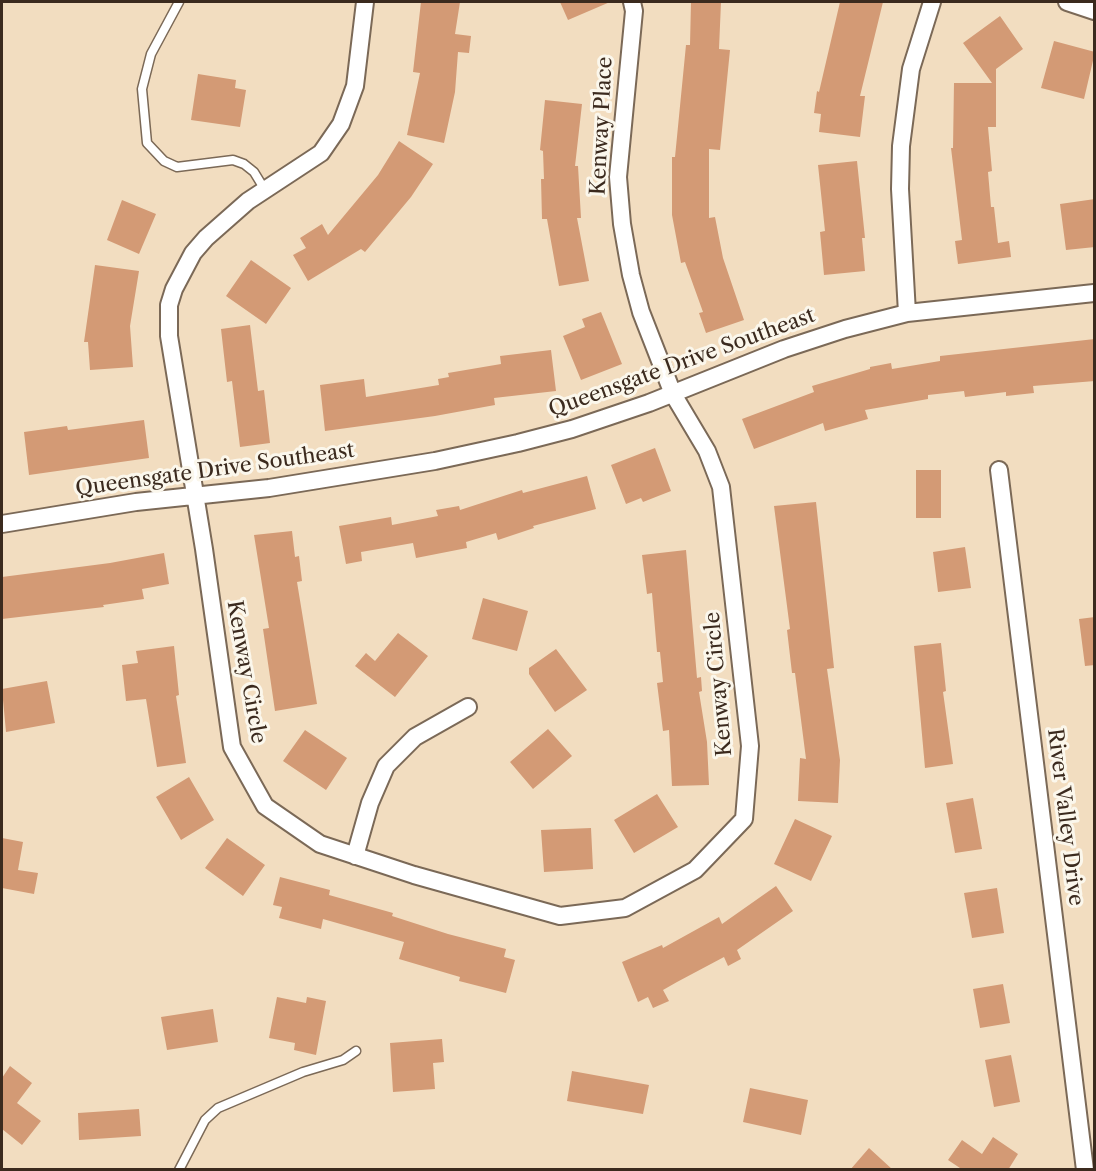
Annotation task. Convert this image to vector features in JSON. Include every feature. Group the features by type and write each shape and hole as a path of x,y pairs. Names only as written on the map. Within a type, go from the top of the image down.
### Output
{"street":[{"name":"Kenway Circle","path":"365,2 355,86 341,124 321,153 226,219 193,253 174,289 169,305 169,336 204,549 232,747 265,806 320,844 560,916 625,908 695,870 744,819 750,746 722,498 707,451"},
{"name":"Kenway Place","path":"632,2 634,11 618,177 619,201 631,275 641,312 673,394 707,451"},
{"path":"907,313 900,189 901,146 911,69 932,2"},
{"path":"1067,2 1095,11"},
{"name":"Queensgate Drive Southeast","path":"2,524 194,495 269,488 435,461 508,446 572,429 673,394 784,349 845,329 907,313 1095,293"},
{"name":"River Valley Drive","path":"999,470 1088,1167"},
{"path":"355,856 370,803 386,766 415,737 468,707"}],"lane":[{"path":"179,2 151,54 142,89 147,143 164,161 177,167 232,160 244,164 254,172 265,190"},
{"path":"179,1170 205,1120 218,1108 303,1072 343,1060 356,1051"}],"building":[{"path":"421,2 460,2 455,34 471,36 469,53 458,52 455,92 444,143 407,135 420,73 413,72"},
{"path":"560,2 610,2 568,20"},
{"path":"691,2 721,2 719,49 730,50 720,150 709,149 709,218 715,217 723,258 744,320 706,333 699,313 703,312 685,262 681,263 672,215 672,157 675,157 686,45 690,45"},
{"path":"840,2 883,2 860,96 865,96 860,137 819,132 821,114 814,113 817,91 819,92"},
{"path":"1000,16 1023,49 996,69 996,127 988,127 992,171 988,172 991,207 994,207 998,243 1009,241 1011,257 958,264 955,241 962,240 951,148 953,148 954,83 992,83 963,43"},
{"path":"1054,41 1095,52 1084,99 1041,88"},
{"path":"198,74 236,80 235,88 246,90 240,127 191,120"},
{"path":"545,100 582,104 575,166 578,166 581,218 577,218 589,281 559,286 547,219 542,219 541,179 544,179 543,151 540,150"},
{"path":"399,141 433,164 411,197 365,252 361,249 308,281 293,255 306,248 300,238 322,224 328,235 378,175"},
{"path":"857,161 865,238 862,238 865,271 824,275 820,232 825,231 818,165"},
{"path":"1095,199 1095,247 1066,250 1060,204"},
{"path":"122,200 156,214 139,254 107,240"},
{"path":"251,260 291,288 266,324 226,296"},
{"path":"95,265 139,271 130,326 133,367 90,370 88,342 84,342"},
{"path":"601,312 622,364 581,380 563,336 585,327 582,319"},
{"path":"250,325 258,391 264,390 270,443 240,447 232,381 227,382 221,329"},
{"path":"1095,339 1095,381 1033,386 1034,393 1006,396 1006,392 965,397 964,391 928,395 928,399 865,410 868,419 825,431 823,423 754,449 742,419 814,392 812,386 870,369 870,367 891,363 892,369 940,361 940,356"},
{"path":"551,350 556,391 494,398 495,405 435,416 325,431 320,385 364,379 366,397 439,385 438,379 449,377 448,373 501,364 500,356"},
{"path":"144,420 149,458 29,475 24,432 67,426 68,430"},
{"path":"655,448 671,491 643,502 641,498 626,504 611,465"},
{"path":"916,470 941,470 941,518 916,518"},
{"path":"587,476 596,509 533,526 534,528 498,540 496,533 466,542 467,548 416,558 413,543 361,552 362,561 346,564 339,526 391,517 392,525 438,516 436,510 459,506 460,510 522,490 523,493"},
{"path":"816,502 834,668 827,669 840,760 838,803 798,801 800,758 806,759 795,673 792,673 787,630 790,629 774,506"},
{"path":"292,531 295,557 299,556 302,581 297,582 317,704 275,711 263,629 269,628 254,535"},
{"path":"965,547 971,588 938,592 933,552"},
{"path":"686,550 697,678 701,677 702,691 699,692 707,742 709,785 672,786 669,730 663,731 657,683 663,682 660,652 657,652 652,593 647,594 642,555"},
{"path":"164,553 169,584 142,589 144,599 103,605 104,607 2,619 2,577 110,563"},
{"path":"483,598 528,611 517,651 472,639"},
{"path":"1095,617 1095,665 1085,666 1079,619"},
{"path":"398,633 428,656 395,697 355,666 366,653 375,661"},
{"path":"941,643 946,691 943,692 953,764 925,768 914,646"},
{"path":"174,646 179,695 176,696 186,763 157,767 146,699 126,701 122,665 138,663 136,651"},
{"path":"556,649 587,690 555,712 529,674 529,668"},
{"path":"47,681 55,723 6,732 2,689"},
{"path":"548,729 572,756 533,789 510,762"},
{"path":"305,730 347,758 326,790 283,761"},
{"path":"189,777 214,820 181,840 156,797"},
{"path":"657,794 678,827 634,853 614,820"},
{"path":"973,798 982,849 955,853 946,803"},
{"path":"795,819 832,836 811,881 774,864"},
{"path":"591,828 593,869 544,872 541,830"},
{"path":"2,838 23,842 18,870 38,873 34,894 2,888"},
{"path":"227,838 265,865 243,896 205,868"},
{"path":"280,877 330,890 329,895 393,913 392,916 448,934 506,949 504,957 515,960 506,993 459,981 460,977 399,959 404,942 323,919 321,929 279,918 282,907 273,905"},
{"path":"776,886 793,911 737,950 741,959 728,966 724,957 677,982 663,990 669,1001 653,1008 648,997 638,1002 622,962 662,945 663,948 719,917 722,924"},
{"path":"997,888 1004,933 972,938 964,893"},
{"path":"1003,984 1010,1023 980,1028 973,989"},
{"path":"277,997 306,1003 307,997 326,1001 316,1055 294,1050 295,1043 269,1038"},
{"path":"213,1009 218,1042 167,1050 161,1017"},
{"path":"442,1039 444,1062 433,1063 435,1089 393,1092 390,1043"},
{"path":"1011,1055 1020,1102 994,1107 985,1060"},
{"path":"10,1066 32,1083 17,1103 41,1121 22,1145 2,1129 2,1078"},
{"path":"572,1071 649,1085 643,1114 567,1101"},
{"path":"750,1088 808,1100 801,1135 743,1122"},
{"path":"139,1109 141,1136 79,1140 78,1113"},
{"path":"993,1137 1018,1154 1008,1170 963,1170 948,1160 962,1140 982,1154"},
{"path":"869,1148 893,1170 850,1170"}]}
